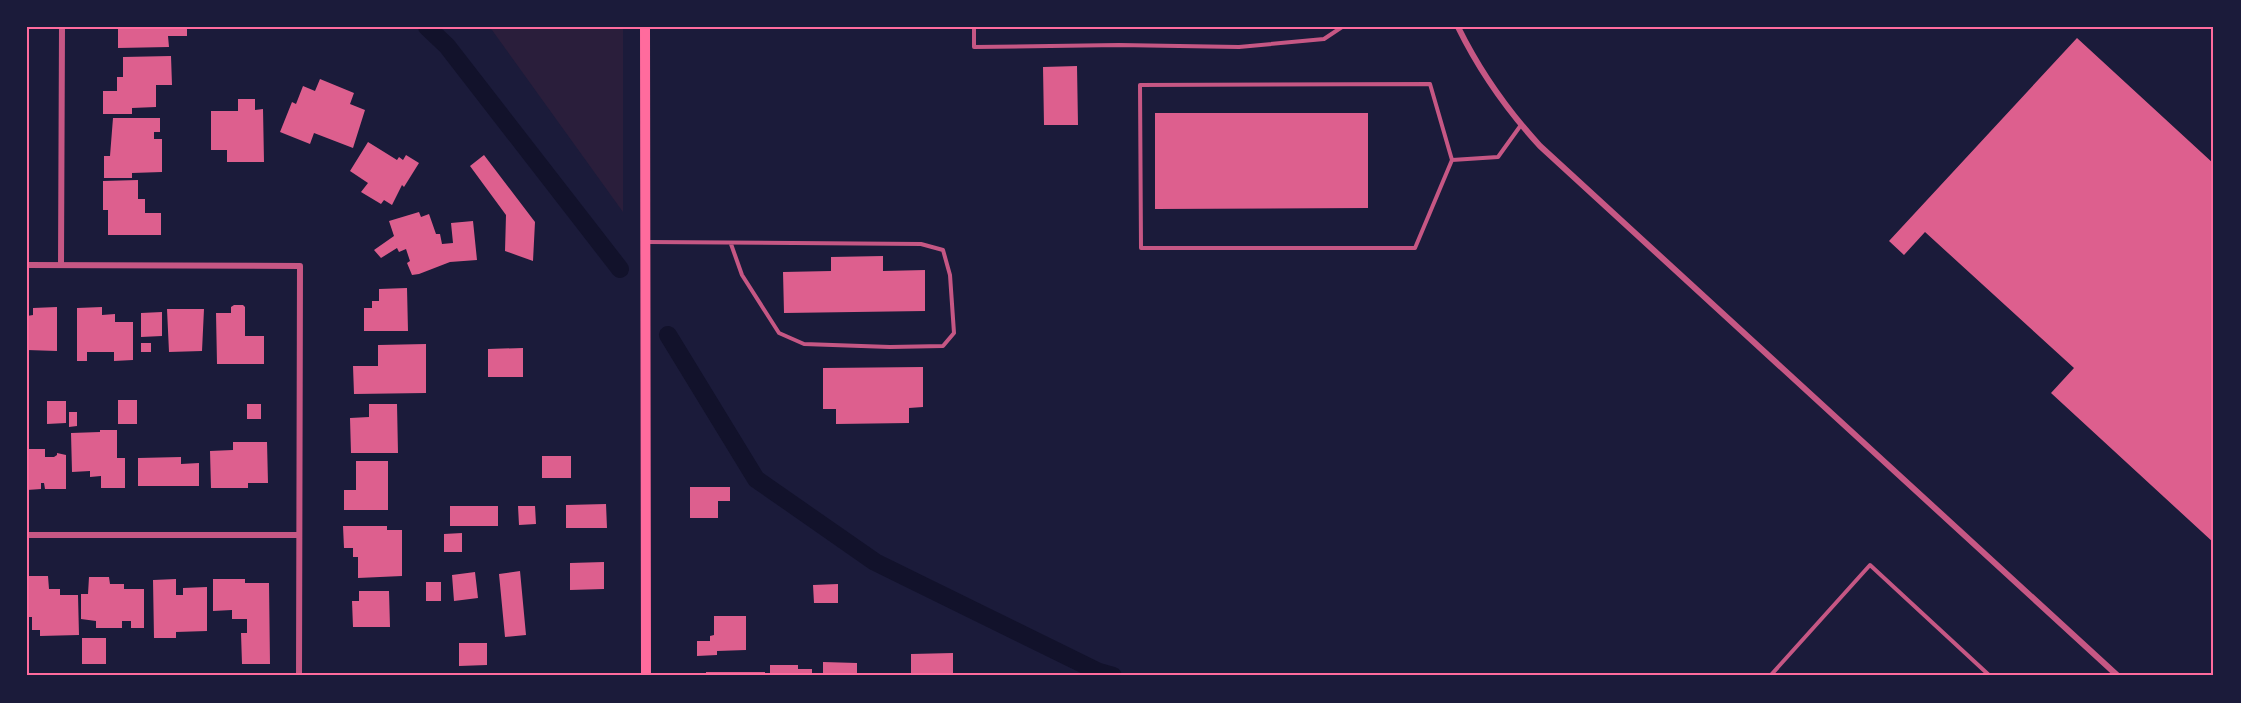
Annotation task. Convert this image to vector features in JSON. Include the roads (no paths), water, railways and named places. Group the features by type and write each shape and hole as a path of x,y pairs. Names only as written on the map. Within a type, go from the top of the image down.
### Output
{"main road":[{"path":"645,27 646,676"}],"street":[{"path":"61,265 62,27"},
{"path":"1458,27 1491,87 1540,146 2118,676"},
{"path":"27,265 300,266 299,676"},
{"path":"27,535 300,535"}],"lane":[{"path":"974,27 974,47 1119,45 1239,47 1324,39 1342,27"},
{"path":"1430,84 1452,160 1415,248 1141,248 1140,85 1430,84"},
{"path":"1452,160 1498,157 1521,125"},
{"path":"646,242 921,244 943,250 950,275 954,333 943,346 804,344 779,333 742,275 731,244"},
{"path":"1770,676 1870,565 1990,676"}],"waterway":[{"path":"427,27 447,46 620,269"},
{"path":"668,335 756,479 875,562 1099,672 1113,676"}]}
